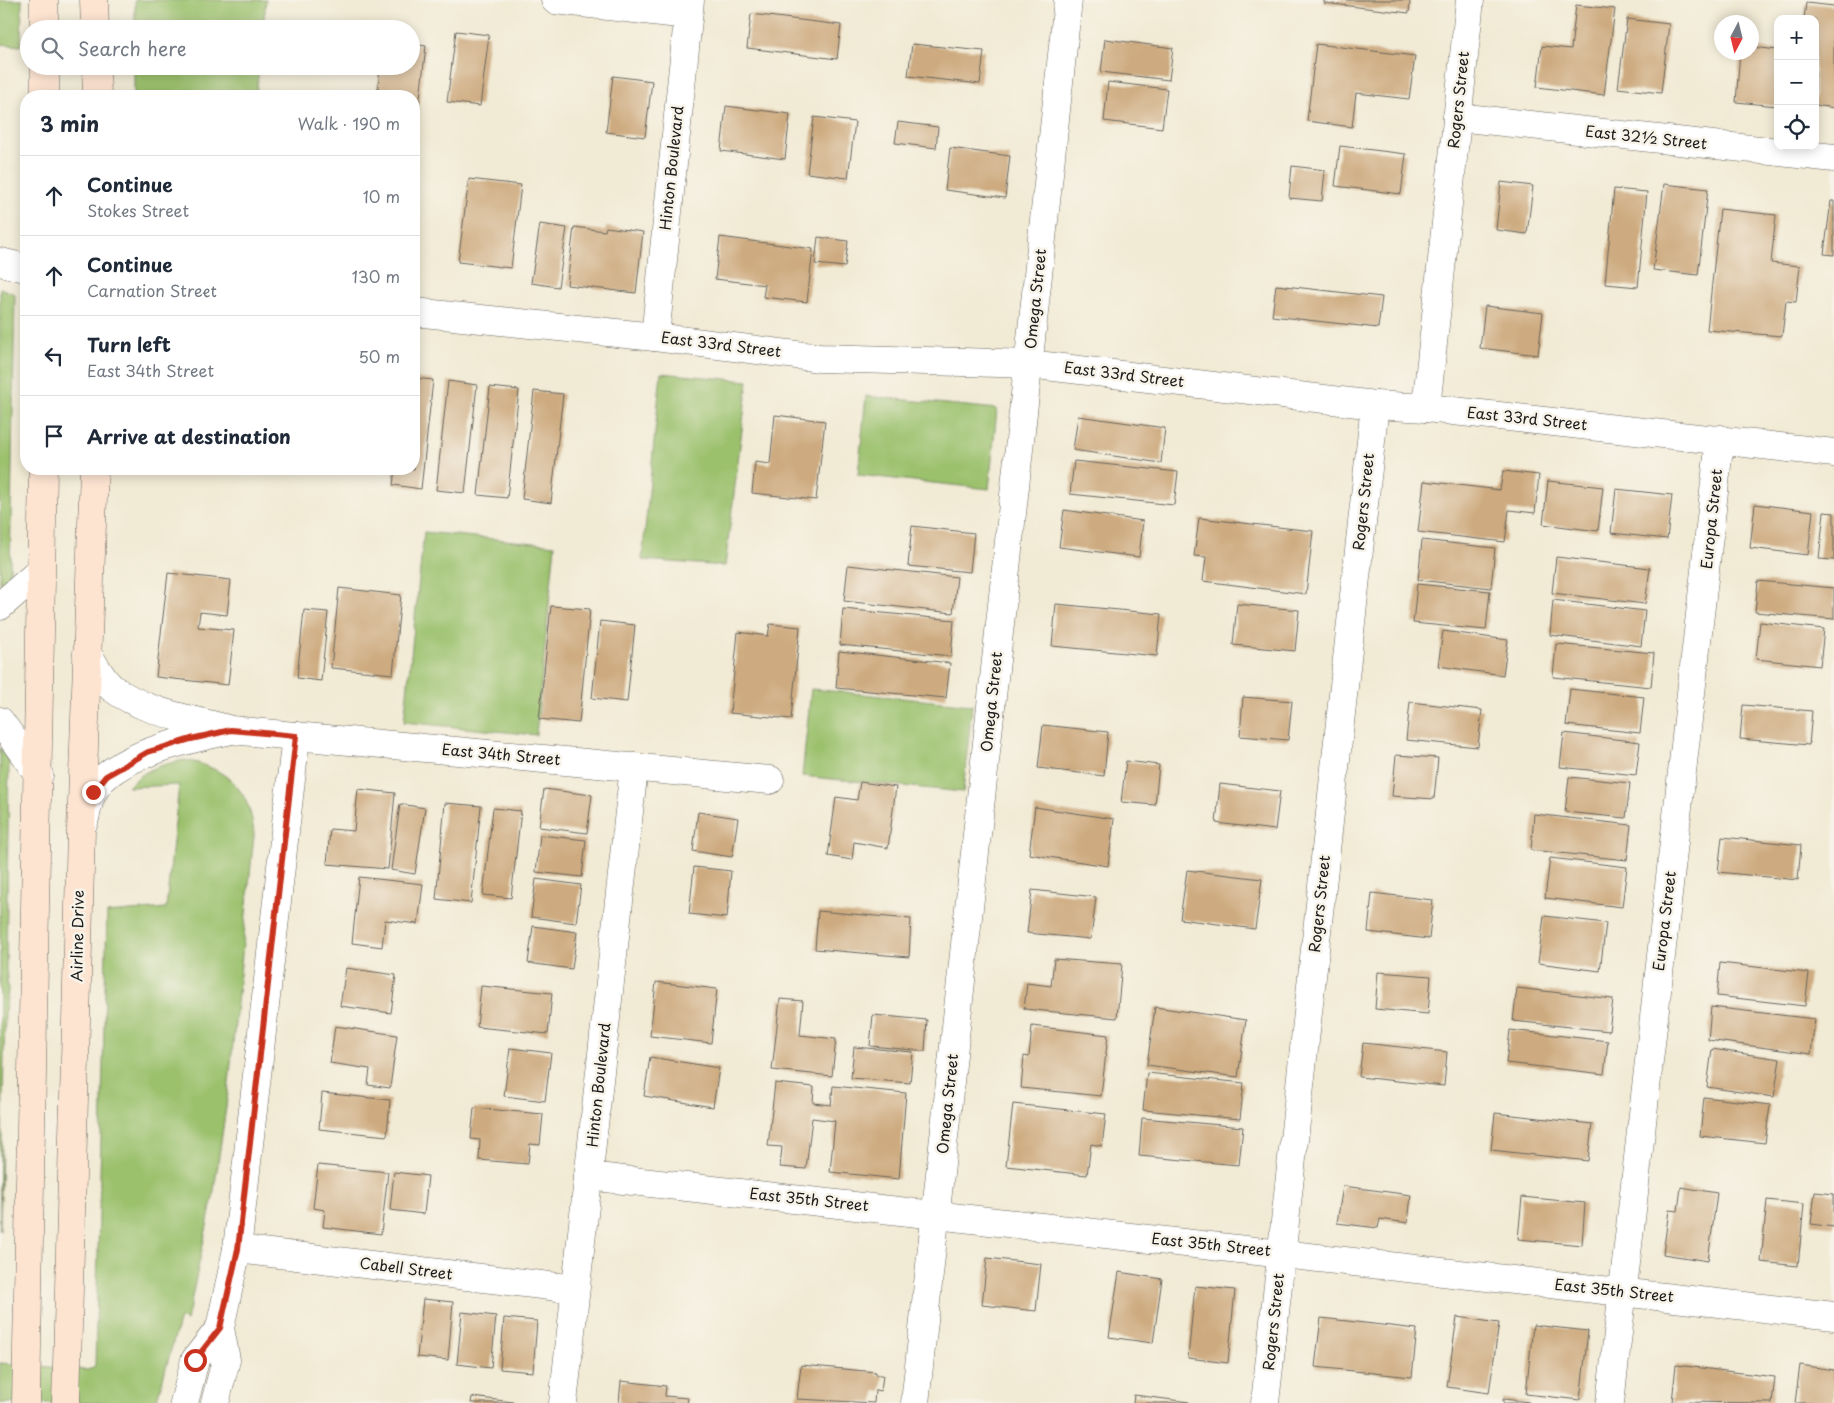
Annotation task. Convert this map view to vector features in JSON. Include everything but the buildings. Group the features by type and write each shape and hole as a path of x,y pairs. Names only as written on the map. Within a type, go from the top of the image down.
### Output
{"main road":[{"path":"44,0 44,20"},
{"path":"94,0 95,20"},
{"path":"44,75 45,90"},
{"path":"96,75 97,90"},
{"path":"26,1403 43,475"},
{"name":"Airline Drive","path":"66,1403 81,830 94,475"}],"street":[{"path":"555,0 689,7"},
{"name":"Omega Street","path":"915,1403 1068,0"},
{"name":"Rogers Street","path":"1426,408 1470,0"},
{"name":"Hinton Boulevard","path":"655,337 689,7"},
{"name":"East 32½ Street","path":"1457,117 1834,158"},
{"path":"0,262 20,267"},
{"name":"East 33rd Street","path":"420,313 655,337 820,358 1029,364 1375,405 1426,408 1834,453"},
{"name":"Rogers Street","path":"1265,1403 1375,405"},
{"name":"Europa Street","path":"1610,1403 1720,439"},
{"path":"0,606 40,571"},
{"name":"East 34th Street","path":"87,654 111,687 133,700 152,708 231,730 770,780"},
{"path":"0,721 38,776"},
{"name":"East 34th Street","path":"81,830 93,792 106,776 148,752 231,730"},
{"path":"215,1403 226,1360 220,1328 238,1249 296,736"},
{"name":"Hinton Boulevard","path":"563,1403 634,767"},
{"name":"East 35th Street","path":"588,1176 1834,1316"},
{"name":"Cabell Street","path":"238,1249 575,1289"},
{"path":"184,1403 195,1360 220,1328"}],"green space":[{"path":"0,0 22,0 20,46 0,44"},
{"path":"135,0 266,0 264,20 135,20"},
{"path":"134,75 258,75 257,90 134,90"},
{"path":"0,288 15,294 10,574 0,584"},
{"path":"661,373 748,381 725,566 642,560"},
{"path":"866,396 997,409 989,489 858,475"},
{"path":"424,532 555,545 536,735 404,722"},
{"path":"811,689 972,705 963,792 802,776"},
{"path":"0,748 9,761 6,968 8,991 5,1011 0,1230"},
{"path":"185,760 214,769 235,784 248,806 254,835 228,1093 213,1197 187,1321 180,1318 156,1403 0,1403 0,1363 88,1370 95,1366 107,913 166,908 179,785 128,787 154,768"}],"route":[{"path":"93,792 106,776 148,752 191,739 231,730 296,736 238,1249 220,1328 195,1360"}]}
